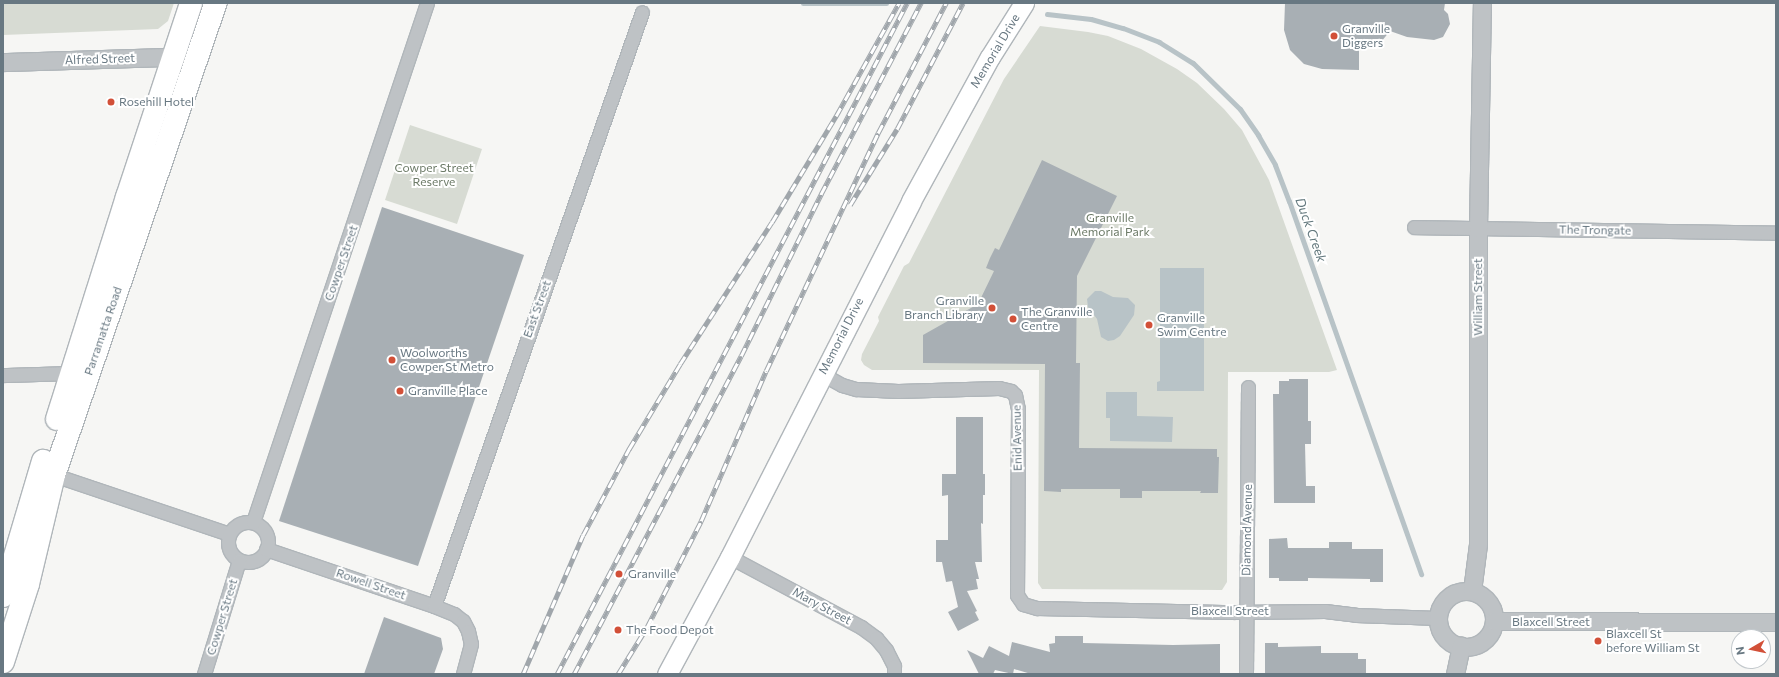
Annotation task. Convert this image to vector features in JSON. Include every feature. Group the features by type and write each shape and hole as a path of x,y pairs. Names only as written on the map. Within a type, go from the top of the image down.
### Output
{"highway":[{"name":"Parramatta Road","path":"3,596 40,472 172,57 191,3"},
{"name":"Parramatta Road","path":"3,662 28,584 54,475 216,3"}],"main road":[{"name":"Memorial Drive","path":"667,674 730,557 891,238 973,87 1024,3"}],"street":[{"name":"Cowper Street","path":"253,522 428,3"},
{"name":"William Street","path":"1472,591 1478,544 1478,228 1482,3"},
{"name":"East Street","path":"434,606 642,12"},
{"name":"Alfred Street","path":"3,62 197,56"},
{"name":"The Trongate","path":"1414,227 1776,233"},
{"path":"3,375 72,373"},
{"name":"Enid Avenue","path":"822,374 842,385 856,389 898,390 999,388 1011,391 1014,395 1018,409 1017,595 1023,604"},
{"name":"Diamond Avenue","path":"1246,674 1248,387"},
{"path":"54,475 229,534"},
{"path":"242,522 253,522 264,530 267,536 266,549 263,555 252,562 240,560 230,552 228,546 229,534 232,528 242,522"},
{"name":"Rowell Street","path":"266,549 454,614 463,621 468,631 471,644 463,674"},
{"name":"Mary Street","path":"730,557 861,627 876,638 886,650 894,666 894,674"},
{"name":"Cowper Street","path":"204,674 240,560"},
{"path":"1462,591 1472,591 1481,594 1488,601 1494,614 1494,621 1490,635 1472,646 1461,646 1446,638 1441,632 1438,618 1442,604 1448,596 1462,591"},
{"name":"Blaxcell Street","path":"1023,604 1037,608 1246,612 1325,611 1356,615 1438,618"},
{"name":"Blaxcell Street","path":"1494,621 1776,622"},
{"path":"1455,674 1461,646"}],"green space":[{"path":"3,3 174,3 168,21 158,29 3,35"},
{"name":"Granville Memorial Park","path":"1040,26 1108,36 1141,49 1177,69 1197,83 1224,109 1242,130 1269,180 1337,370 1329,372 1228,372 1227,582 1222,590 1042,589 1038,583 1039,370 872,370 864,365 861,360 862,354 879,321 878,317 904,266 909,263 1004,79"},
{"name":"Cowper Street Reserve","path":"410,125 482,149 457,224 385,200"}],"shaded area":[{"path":"1160,268 1204,268 1204,391 1157,391 1157,382 1160,381"},
{"path":"1095,291 1101,291 1113,297 1128,298 1135,305 1134,315 1120,336 1114,340 1108,341 1101,337 1097,319 1088,307 1087,299"},
{"path":"1106,392 1137,392 1137,416 1173,417 1172,442 1110,441 1110,418 1106,418"}],"building":[{"name":"Granville Diggers","path":"1285,3 1445,3 1444,10 1448,14 1450,24 1443,37 1434,40 1407,37 1390,31 1381,42 1359,43 1359,70 1322,69 1304,64 1290,50 1284,30"},
{"name":"The Granville Centre","path":"1042,160 1117,196 1077,276 1076,363 1080,363 1079,448 1217,449 1217,457 1219,457 1218,493 1200,493 1201,491 1142,491 1142,498 1120,498 1120,489 1061,489 1061,492 1044,491 1045,364 923,363 923,335 978,304 994,271 986,268 990,258 995,248 999,250"},
{"name":"Granville Place","path":"382,207 524,255 418,566 279,521"},
{"path":"1289,379 1308,379 1308,421 1311,421 1311,444 1305,444 1306,486 1315,486 1315,503 1274,503 1273,394 1279,394 1279,381 1289,381"},
{"path":"956,417 983,417 983,474 985,474 983,524 981,523 982,562 975,562 979,579 976,579 978,589 967,591 977,611 975,612 979,620 958,631 948,612 958,607 952,581 946,582 942,562 936,562 936,540 948,540 948,495 942,496 942,474 956,474"},
{"path":"1287,538 1288,548 1329,548 1329,542 1352,542 1352,549 1383,549 1383,582 1370,582 1370,579 1308,578 1308,581 1279,581 1279,578 1269,578 1269,539"},
{"path":"384,617 441,638 443,649 434,674 364,674"},
{"path":"1055,636 1083,636 1083,643 1173,645 1220,644 1220,674 1031,674 1014,669 1013,674 995,670 993,674 979,674 967,650 983,658 989,646 1009,656 1012,642 1050,652 1049,644 1055,643"},
{"path":"1265,643 1278,643 1278,647 1321,646 1321,653 1358,653 1358,659 1366,659 1366,674 1265,674"}],"waterway":[{"name":"Duck Creek","path":"803,3 886,3"},
{"name":"Duck Creek","path":"1047,14 1091,19 1123,28 1159,42 1193,63 1240,109 1258,135 1275,165 1289,201 1421,574"}],"railway":[{"path":"523,674 583,535 629,449 680,364 772,222 836,116 899,3"},
{"path":"557,674 907,3"},
{"path":"574,674 741,356 821,194 921,3"},
{"path":"618,674 647,627 701,521 766,371 878,133 946,3"},
{"path":"850,205 897,129 963,3"}],"place":[{"name":"Granville Diggers","path":"1334,36"},
{"name":"Rosehill Hotel","path":"111,102"},
{"name":"Granville Branch Library","path":"992,308"},
{"name":"The Granville Centre","path":"1013,319"},
{"name":"Granville Swim Centre","path":"1149,325"},
{"name":"Woolworths Cowper St Metro","path":"392,360"},
{"name":"Granville Place","path":"400,391"},
{"name":"Granville","path":"619,574"},
{"name":"The Food Depot","path":"618,630"},
{"name":"Blaxcell St before William St","path":"1598,641"}]}
